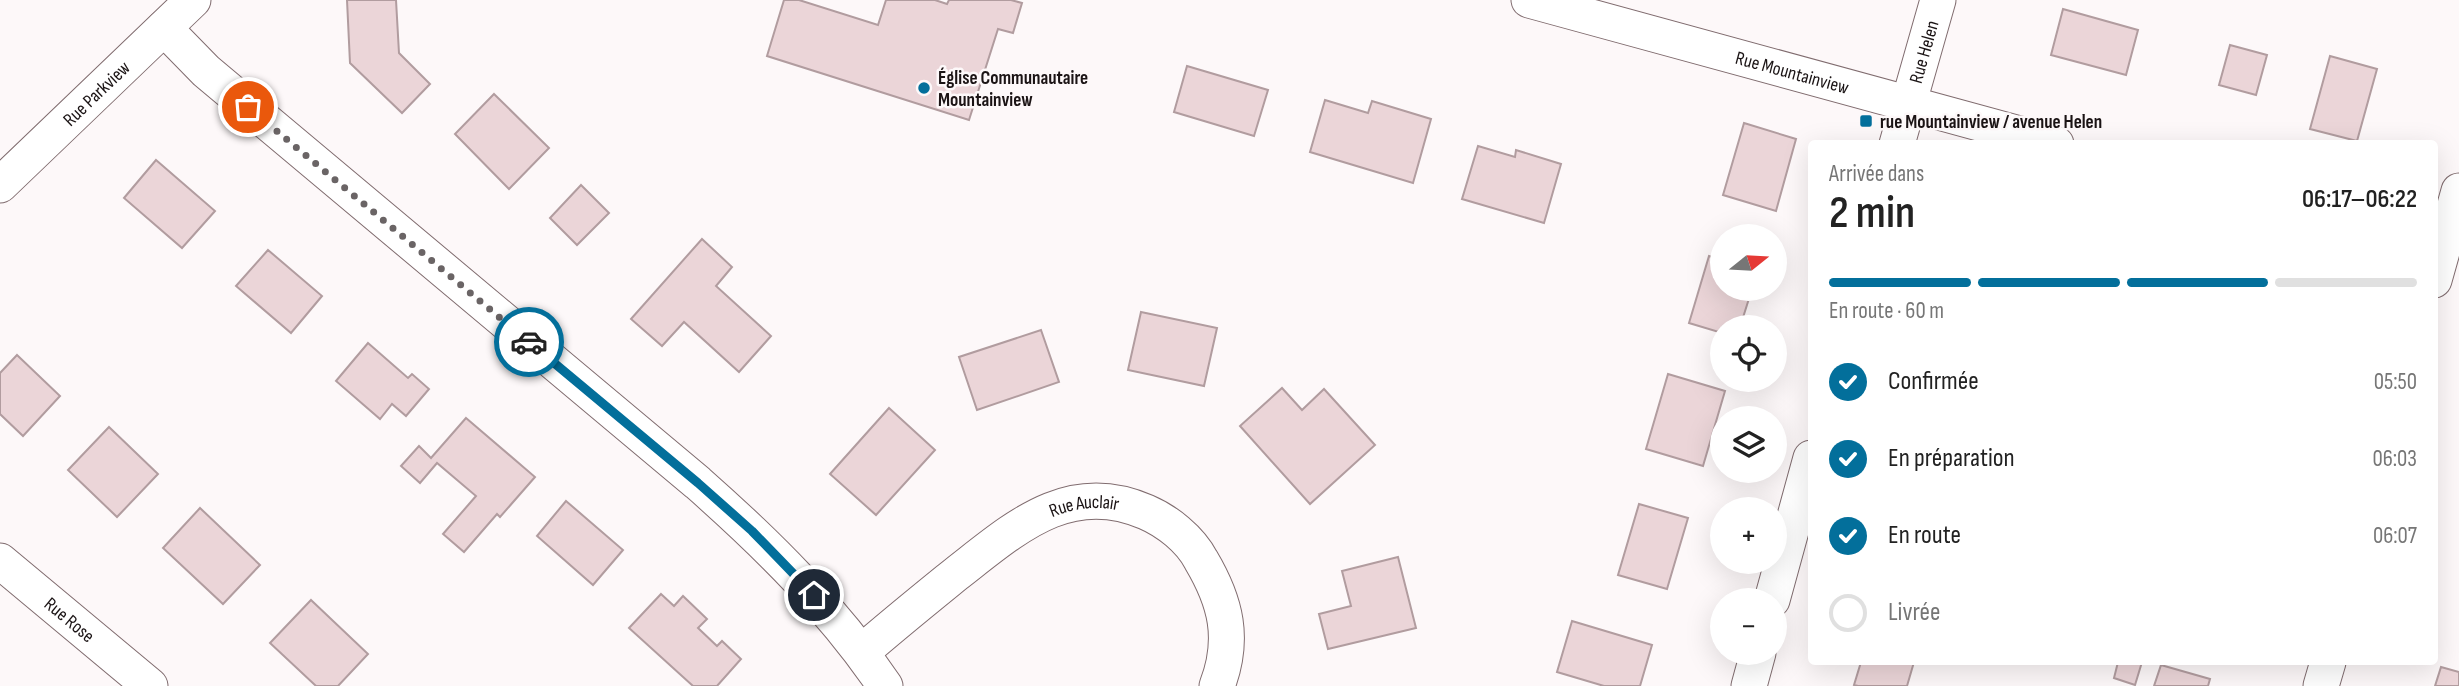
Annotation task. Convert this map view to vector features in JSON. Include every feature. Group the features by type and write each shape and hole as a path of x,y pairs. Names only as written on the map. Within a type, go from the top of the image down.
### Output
{"street":[{"name":"Rue Parkview","path":"0,185 193,0"},
{"name":"Rue Mountainview","path":"1529,0 2042,140"},
{"name":"Rue Helen","path":"1898,140 1938,0"},
{"path":"164,28 206,71 752,531 814,595 862,652 885,686"},
{"path":"2443,258 2459,191"},
{"path":"1775,588 1808,469"},
{"name":"Rue Auclair","path":"862,652 898,620 1026,521 1066,505 1089,501 1113,502 1157,517 1178,533 1197,552 1212,578 1226,620 1225,654 1216,686"},
{"name":"Rue Rose","path":"0,561 141,683"},
{"path":"1749,686 1755,665"},
{"path":"2321,686 2327,665"}],"building":[{"path":"347,0 396,0 399,53 430,84 402,113 350,63"},
{"name":"Église Communautaire Mountainview","path":"784,0 799,0 878,25 886,0 935,0 947,4 949,0 1011,0 1022,3 1013,33 998,29 969,120 767,56"},
{"path":"2063,9 2138,30 2126,75 2051,55"},
{"path":"2230,45 2267,55 2256,95 2219,85"},
{"path":"2330,56 2377,69 2357,140 2310,129"},
{"path":"1187,66 1268,90 1254,136 1174,112"},
{"path":"494,94 549,148 509,189 455,134"},
{"path":"1325,100 1368,113 1372,101 1431,119 1413,183 1310,152"},
{"path":"1744,123 1796,139 1776,211 1723,195"},
{"path":"1478,146 1515,157 1516,150 1561,164 1544,223 1462,199"},
{"path":"156,160 215,211 182,248 124,198"},
{"path":"581,185 609,213 577,245 550,218"},
{"path":"702,239 732,267 716,286 771,336 739,372 684,322 662,346 631,319"},
{"path":"268,250 322,296 291,333 236,286"},
{"path":"1709,256 1710,301 1748,301 1744,315 1710,315 1710,329 1689,323"},
{"path":"1141,312 1217,328 1204,386 1128,370"},
{"path":"1041,330 1059,382 977,410 959,357"},
{"path":"368,343 408,378 412,374 429,389 406,416 392,404 380,419 336,381"},
{"path":"17,355 60,396 23,436 0,414 0,373"},
{"path":"1668,374 1710,387 1710,392 1725,392 1721,406 1710,406 1710,442 1703,466 1646,449"},
{"path":"1282,388 1302,410 1324,389 1375,445 1310,504 1240,426"},
{"path":"889,408 935,450 876,515 830,474"},
{"path":"466,418 535,477 500,517 497,514 464,552 443,534 476,496 437,463 420,483 401,466 419,446 431,458"},
{"path":"109,427 158,474 117,517 68,470"},
{"path":"566,501 623,550 593,585 537,536"},
{"path":"1639,504 1688,518 1667,589 1618,575"},
{"path":"200,508 260,565 223,604 163,548"},
{"path":"1398,557 1416,628 1328,649 1319,614 1351,606 1342,571"},
{"path":"661,594 674,606 683,596 707,619 698,628 717,646 722,641 741,659 717,686 693,686 629,628"},
{"path":"311,600 368,654 338,686 316,686 270,643"},
{"path":"1572,621 1652,645 1640,686 1604,686 1557,672"},
{"path":"1860,665 1913,665 1907,686 1854,685"},
{"path":"2117,665 2141,665 2135,685 2114,678"},
{"path":"2161,665 2210,679 2208,686 2154,686"},
{"path":"2441,667 2459,672 2459,686 2435,686"}],"way so far":[{"path":"248,107 529,342"}],"place":[{"name":"Église Communautaire Mountainview","path":"924,88"},
{"name":"rue Mountainview / avenue Helen","path":"1866,121"}],"route":[{"path":"529,342 698,483 752,531 814,595"}]}
